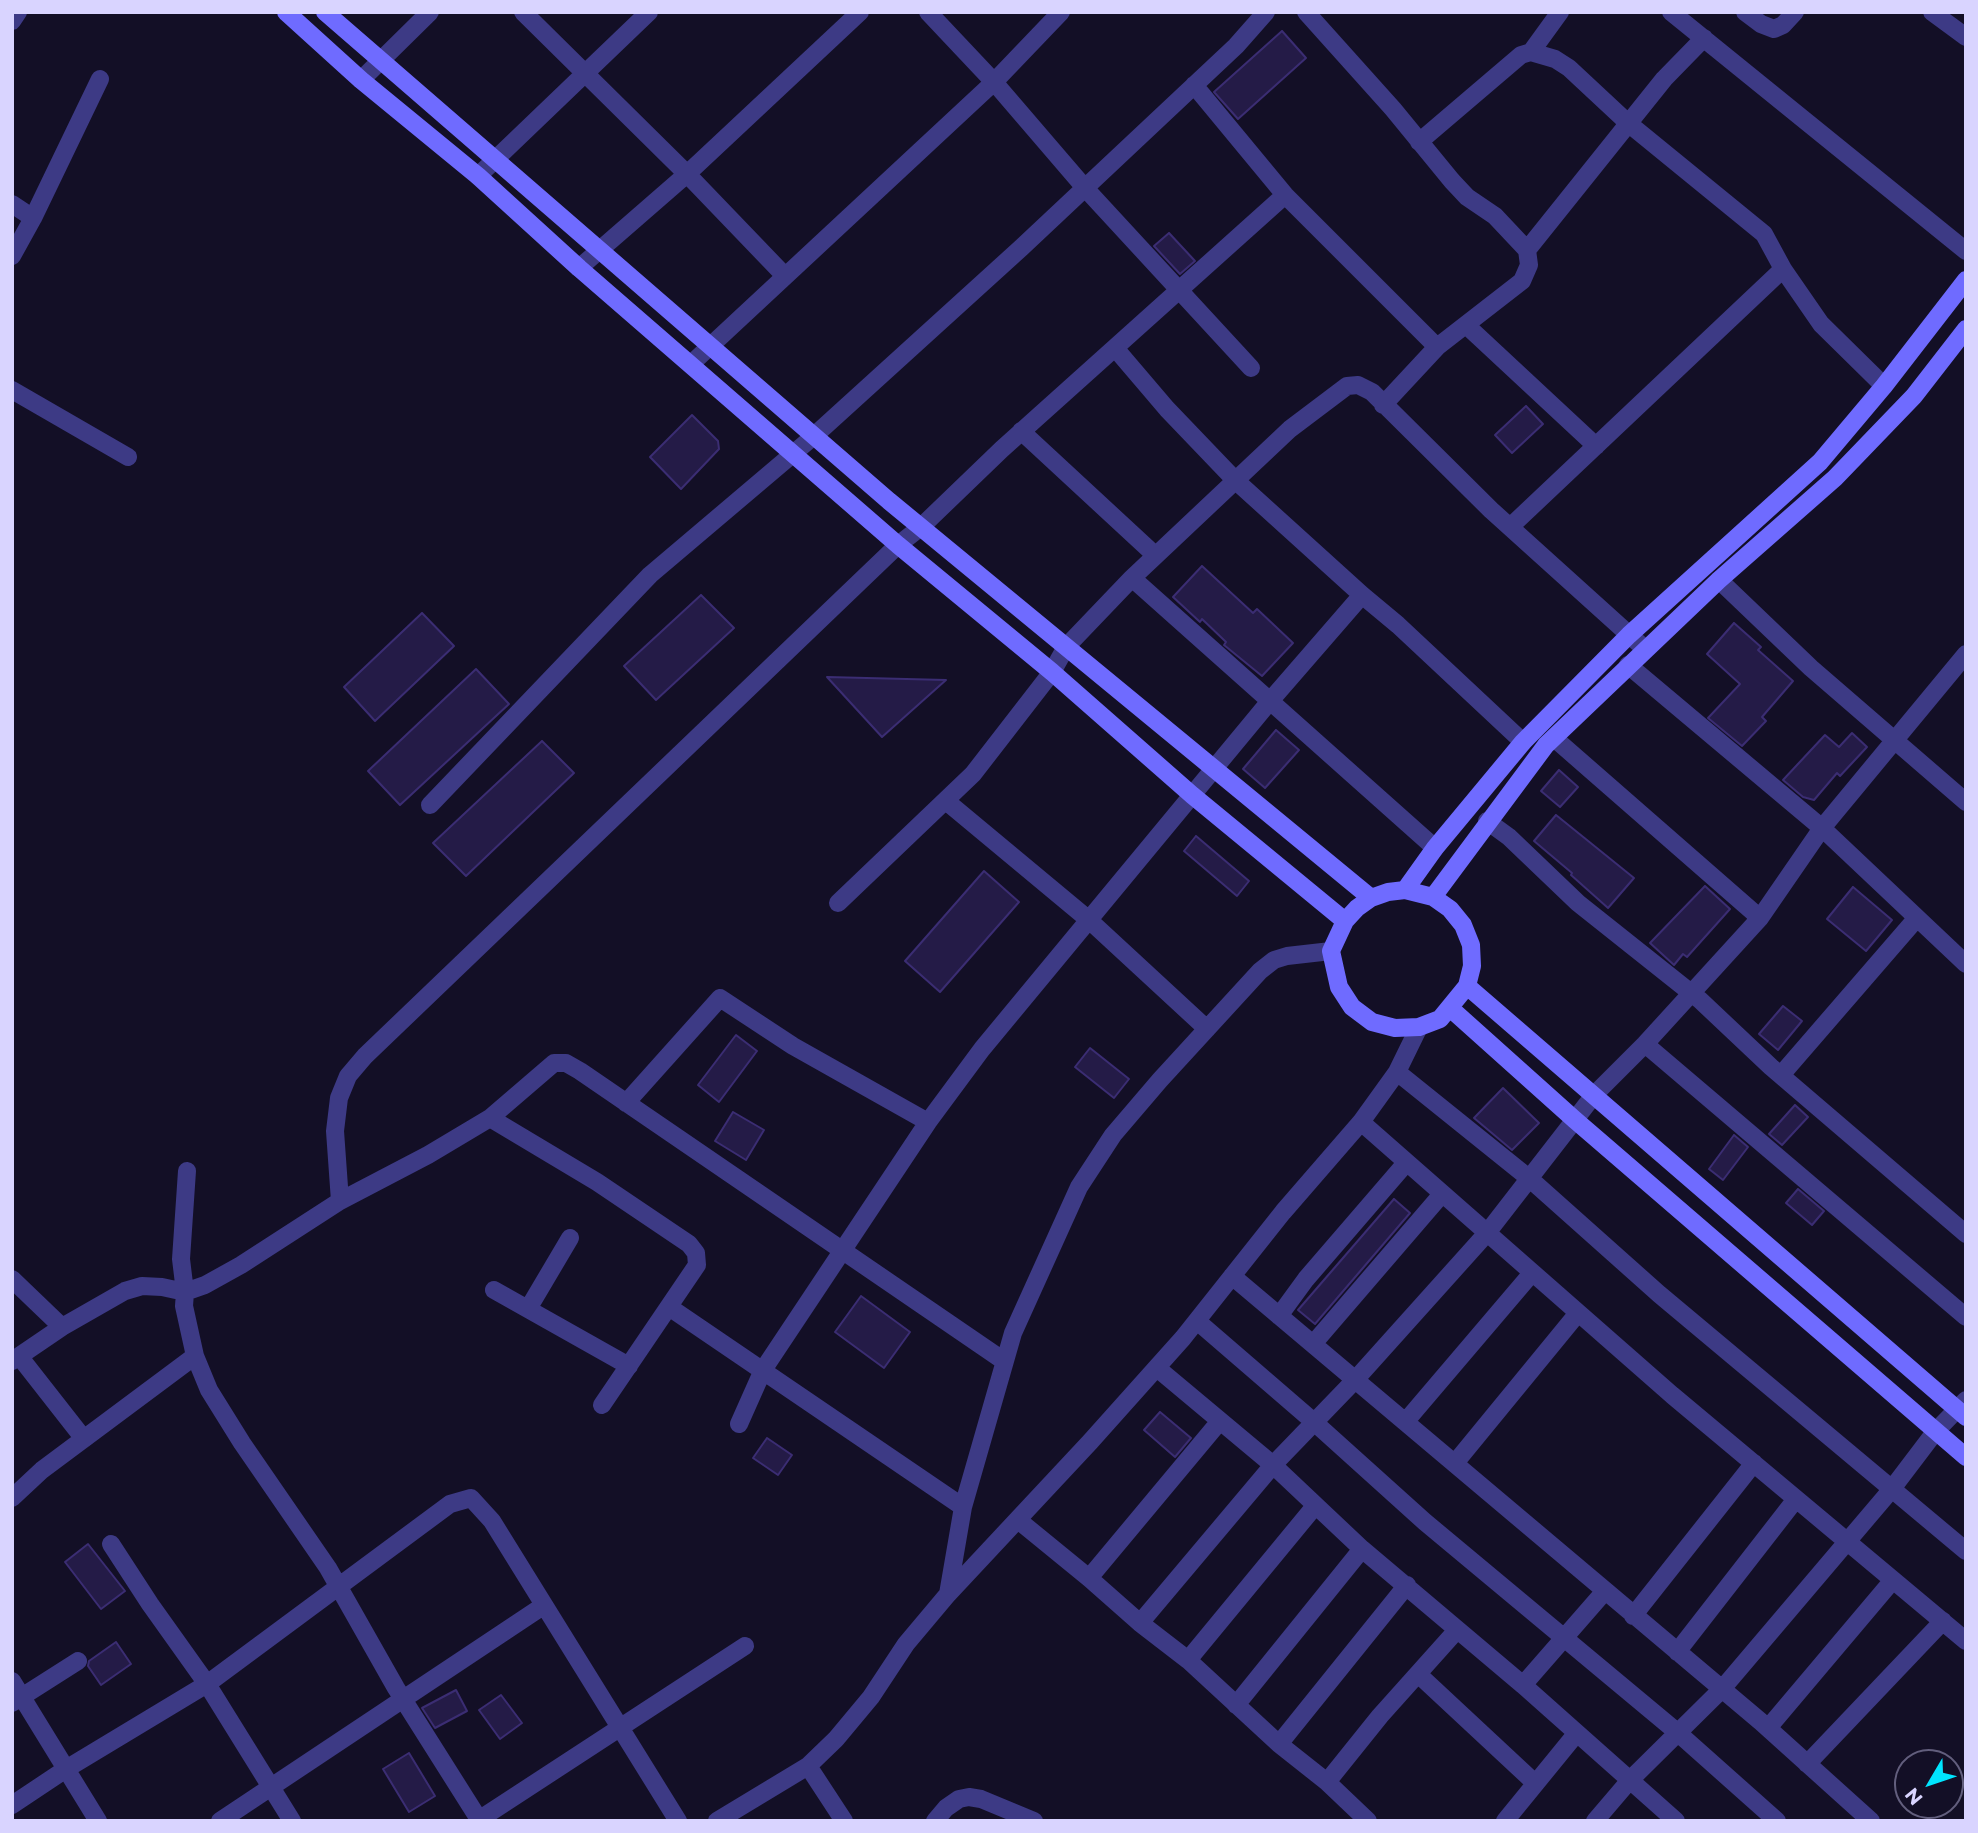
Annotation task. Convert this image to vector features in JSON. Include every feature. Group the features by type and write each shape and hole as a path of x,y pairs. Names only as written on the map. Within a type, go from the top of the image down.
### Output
{"main road":[{"path":"286,12 361,80 478,176 579,268 898,545 1345,921"},
{"path":"325,12 921,527 1371,898"},
{"path":"1405,890 1435,848 1523,742 1629,635 1821,462 1966,280"},
{"path":"1433,897 1488,821 1554,738 1719,580 1835,478 1914,396 1966,329"},
{"path":"1405,890 1433,897 1450,909 1463,926 1471,945 1472,966 1467,986 1440,1019 1419,1027 1395,1028 1372,1022 1352,1007 1339,987 1331,950 1345,921 1356,908 1371,898 1405,890"},
{"path":"1467,986 1963,1409"},
{"path":"1450,1008 1575,1120 1966,1457"}],"street":[{"path":"12,21 18,12"},
{"path":"361,80 430,12"},
{"path":"523,12 687,174 785,276"},
{"path":"478,176 649,12"},
{"path":"579,268 687,174 860,12"},
{"path":"928,12 1251,368"},
{"path":"691,364 994,82 1061,12"},
{"path":"430,805 650,575 814,436 1085,188 1236,46 1266,12"},
{"path":"1306,12 1393,108 1451,181 1467,197 1495,216 1527,250 1529,265 1522,281 1437,347 1383,405"},
{"path":"1531,52 1560,12"},
{"path":"1671,12 1966,251"},
{"path":"1745,12 1761,24 1774,29 1783,25 1796,12"},
{"path":"1932,12 1966,37"},
{"path":"1527,250 1664,79 1704,38"},
{"path":"1419,142 1521,55 1531,52 1555,59 1569,68 1628,123 1764,234 1783,268 1821,324 1884,386"},
{"path":"12,256 100,79"},
{"path":"1194,85 1285,195 1437,347"},
{"path":"340,1201 335,1131 339,1098 348,1076 365,1055 898,545 1285,195"},
{"path":"12,204 33,218"},
{"path":"1510,527 1783,268"},
{"path":"1466,325 1596,446"},
{"path":"1115,348 1167,410 1235,480 1398,625 1523,742"},
{"path":"838,903 973,774 1052,672 1066,647 1132,578 1290,429 1347,386 1359,385 1372,392 1510,527 1645,649"},
{"path":"12,390 128,457"},
{"path":"1021,431 1155,555"},
{"path":"1132,578 1435,848"},
{"path":"1719,580 1811,668 1966,802"},
{"path":"739,1424 764,1370 841,1251 928,1122 982,1049 1270,701 1362,595"},
{"path":"1140,1623 1273,1465 1355,1380 1487,1233 1594,1095 1646,1044 1760,918 1822,828 1966,654"},
{"path":"1628,665 1822,828 1966,964"},
{"path":"1554,738 1760,918"},
{"path":"946,801 1089,920 1207,1029"},
{"path":"1488,821 1509,836 1578,903 1690,993 1966,1234"},
{"path":"1781,1075 1916,919"},
{"path":"948,1594 963,1507 1003,1362 1013,1333 1079,1187 1114,1135 1160,1080 1260,971 1275,960 1287,956 1331,950"},
{"path":"626,1103 720,998 793,1046 928,1122"},
{"path":"717,1821 808,1766 836,1739 871,1697 906,1643 1157,1368 1360,1122 1396,1072 1419,1027"},
{"path":"1646,1044 1966,1317"},
{"path":"84,1439 16,1359 62,1327 125,1291 142,1286 185,1292 205,1285 340,1201 428,1155 490,1118 554,1063 566,1063 580,1071 1003,1362"},
{"path":"1396,1072 1530,1179 1659,1294 1966,1552"},
{"path":"490,1118 597,1182 689,1244 696,1253 697,1265 603,1405"},
{"path":"1360,1122 1578,1313 1966,1640"},
{"path":"1279,1315 1306,1279 1406,1163"},
{"path":"187,1171 181,1259 184,1306 195,1356 209,1390 328,1568 338,1589 479,1820 745,1646"},
{"path":"1313,1344 1442,1194"},
{"path":"528,1309 570,1238"},
{"path":"1406,1421 1532,1273"},
{"path":"1232,1276 1768,1728 1871,1821"},
{"path":"12,1279 62,1327"},
{"path":"494,1290 629,1366"},
{"path":"669,1307 963,1507"},
{"path":"1455,1463 1578,1313"},
{"path":"1197,1321 1425,1522 1677,1732 1777,1821"},
{"path":"12,1498 42,1470 195,1356"},
{"path":"1157,1368 1273,1465 1362,1549 1523,1685 1676,1821"},
{"path":"1595,1821 1630,1780 1722,1689 1891,1490 1935,1432 1963,1409"},
{"path":"1090,1578 1220,1421"},
{"path":"1633,1616 1754,1463"},
{"path":"12,1805 66,1769 207,1684 450,1504 471,1498 492,1521 678,1821"},
{"path":"1677,1652 1796,1499"},
{"path":"1188,1660 1315,1506"},
{"path":"1018,1520 1188,1660 1368,1821"},
{"path":"111,1544 207,1684 292,1821"},
{"path":"1236,1705 1362,1549"},
{"path":"1768,1728 1893,1580"},
{"path":"1279,1744 1407,1585"},
{"path":"1523,1685 1605,1591"},
{"path":"220,1821 543,1606"},
{"path":"1807,1764 1943,1621"},
{"path":"1327,1782 1380,1716 1457,1630"},
{"path":"17,1700 78,1661"},
{"path":"1418,1674 1535,1783"},
{"path":"12,1681 17,1700 66,1769 98,1821"},
{"path":"1505,1821 1576,1734"},
{"path":"808,1766 844,1821"},
{"path":"935,1821 946,1808 969,1797 981,1799 1034,1821"}],"building":[{"path":"1282,31 1306,58 1238,119 1214,92"},
{"path":"1169,233 1195,261 1180,274 1154,246"},
{"path":"1526,406 1543,424 1512,453 1495,435"},
{"path":"692,415 718,441 719,449 681,489 650,457"},
{"path":"1202,566 1253,613 1257,609 1293,643 1262,676 1224,645 1226,642 1202,619 1200,622 1173,597"},
{"path":"701,595 734,628 656,700 624,666"},
{"path":"422,613 454,646 375,721 344,687"},
{"path":"1734,623 1761,647 1758,650 1793,681 1762,717 1766,721 1742,746 1708,718 1740,684 1707,654"},
{"path":"476,669 509,704 400,805 368,771"},
{"path":"827,677 946,680 882,737"},
{"path":"1276,730 1299,750 1265,788 1243,769"},
{"path":"1852,733 1867,747 1840,776 1837,773 1814,800 1803,797 1783,780 1825,735 1839,747"},
{"path":"542,741 574,773 466,876 433,843"},
{"path":"1559,770 1578,787 1560,807 1541,791"},
{"path":"1556,815 1634,878 1608,908 1534,841"},
{"path":"1196,836 1249,881 1237,896 1184,851"},
{"path":"984,871 1019,902 940,992 905,961"},
{"path":"1705,886 1730,909 1687,957 1683,954 1674,965 1650,943"},
{"path":"1853,887 1892,920 1866,951 1827,919"},
{"path":"1783,1006 1802,1021 1778,1050 1759,1034"},
{"path":"736,1035 757,1051 719,1102 698,1085"},
{"path":"1090,1048 1129,1079 1114,1098 1075,1067"},
{"path":"1503,1088 1539,1123 1512,1150 1474,1118"},
{"path":"1795,1105 1808,1117 1782,1145 1769,1134"},
{"path":"733,1112 764,1130 746,1160 715,1141"},
{"path":"1734,1135 1748,1147 1723,1180 1709,1169"},
{"path":"1798,1189 1824,1211 1812,1225 1786,1203"},
{"path":"1394,1199 1410,1213 1315,1324 1298,1310"},
{"path":"861,1296 910,1332 884,1368 835,1332"},
{"path":"1160,1412 1191,1438 1175,1457 1144,1430"},
{"path":"767,1438 792,1455 778,1475 753,1458"},
{"path":"88,1544 125,1591 101,1609 65,1562"},
{"path":"116,1642 131,1664 101,1685 88,1666 89,1661"},
{"path":"456,1690 467,1711 435,1728 422,1708"},
{"path":"501,1695 522,1723 500,1739 479,1710"},
{"path":"409,1753 435,1796 409,1812 383,1769"}]}
